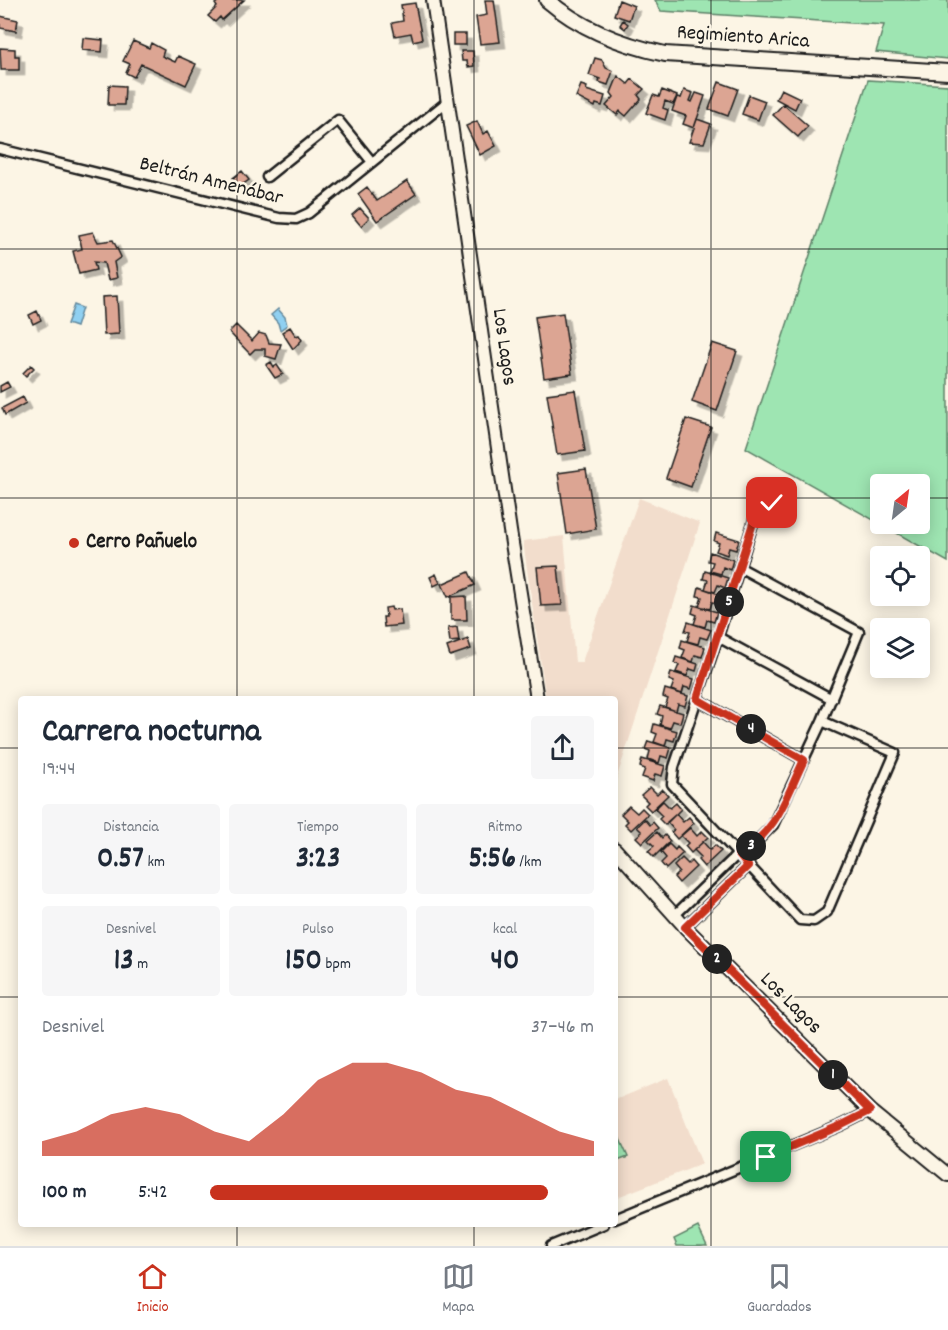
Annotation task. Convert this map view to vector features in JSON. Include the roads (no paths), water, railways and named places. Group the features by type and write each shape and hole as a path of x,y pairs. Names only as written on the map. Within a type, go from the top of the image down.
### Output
{"main road":[{"name":"Los Lagos","path":"433,0 510,531 537,696"},
{"name":"Regimiento Arica","path":"547,0 570,18 599,33 633,46 665,54 948,72"},
{"name":"Los Lagos","path":"618,852 674,916 870,1111 948,1175"}],"street":[{"name":"Beltrán Amenábar","path":"0,149 288,220 309,213 448,101"},
{"path":"267,177 338,120 372,162"},
{"path":"772,503 762,507 754,520 718,638 674,767 672,784 800,920 814,921 827,912 895,753 822,721"},
{"path":"674,916 738,854 756,842 773,825 832,699 859,632 739,567"},
{"path":"718,638 832,699"},
{"path":"697,699 804,760"},
{"path":"685,927 748,866"},
{"path":"618,1219 842,1125 870,1111"},
{"path":"551,1246 597,1227"}],"water":[{"path":"74,305 82,308 76,327 67,324"},
{"path":"278,309 285,317 287,325 280,330 278,323 271,315"}],"place":[{"name":"Cerro Pañuelo","path":"74,543"}]}
